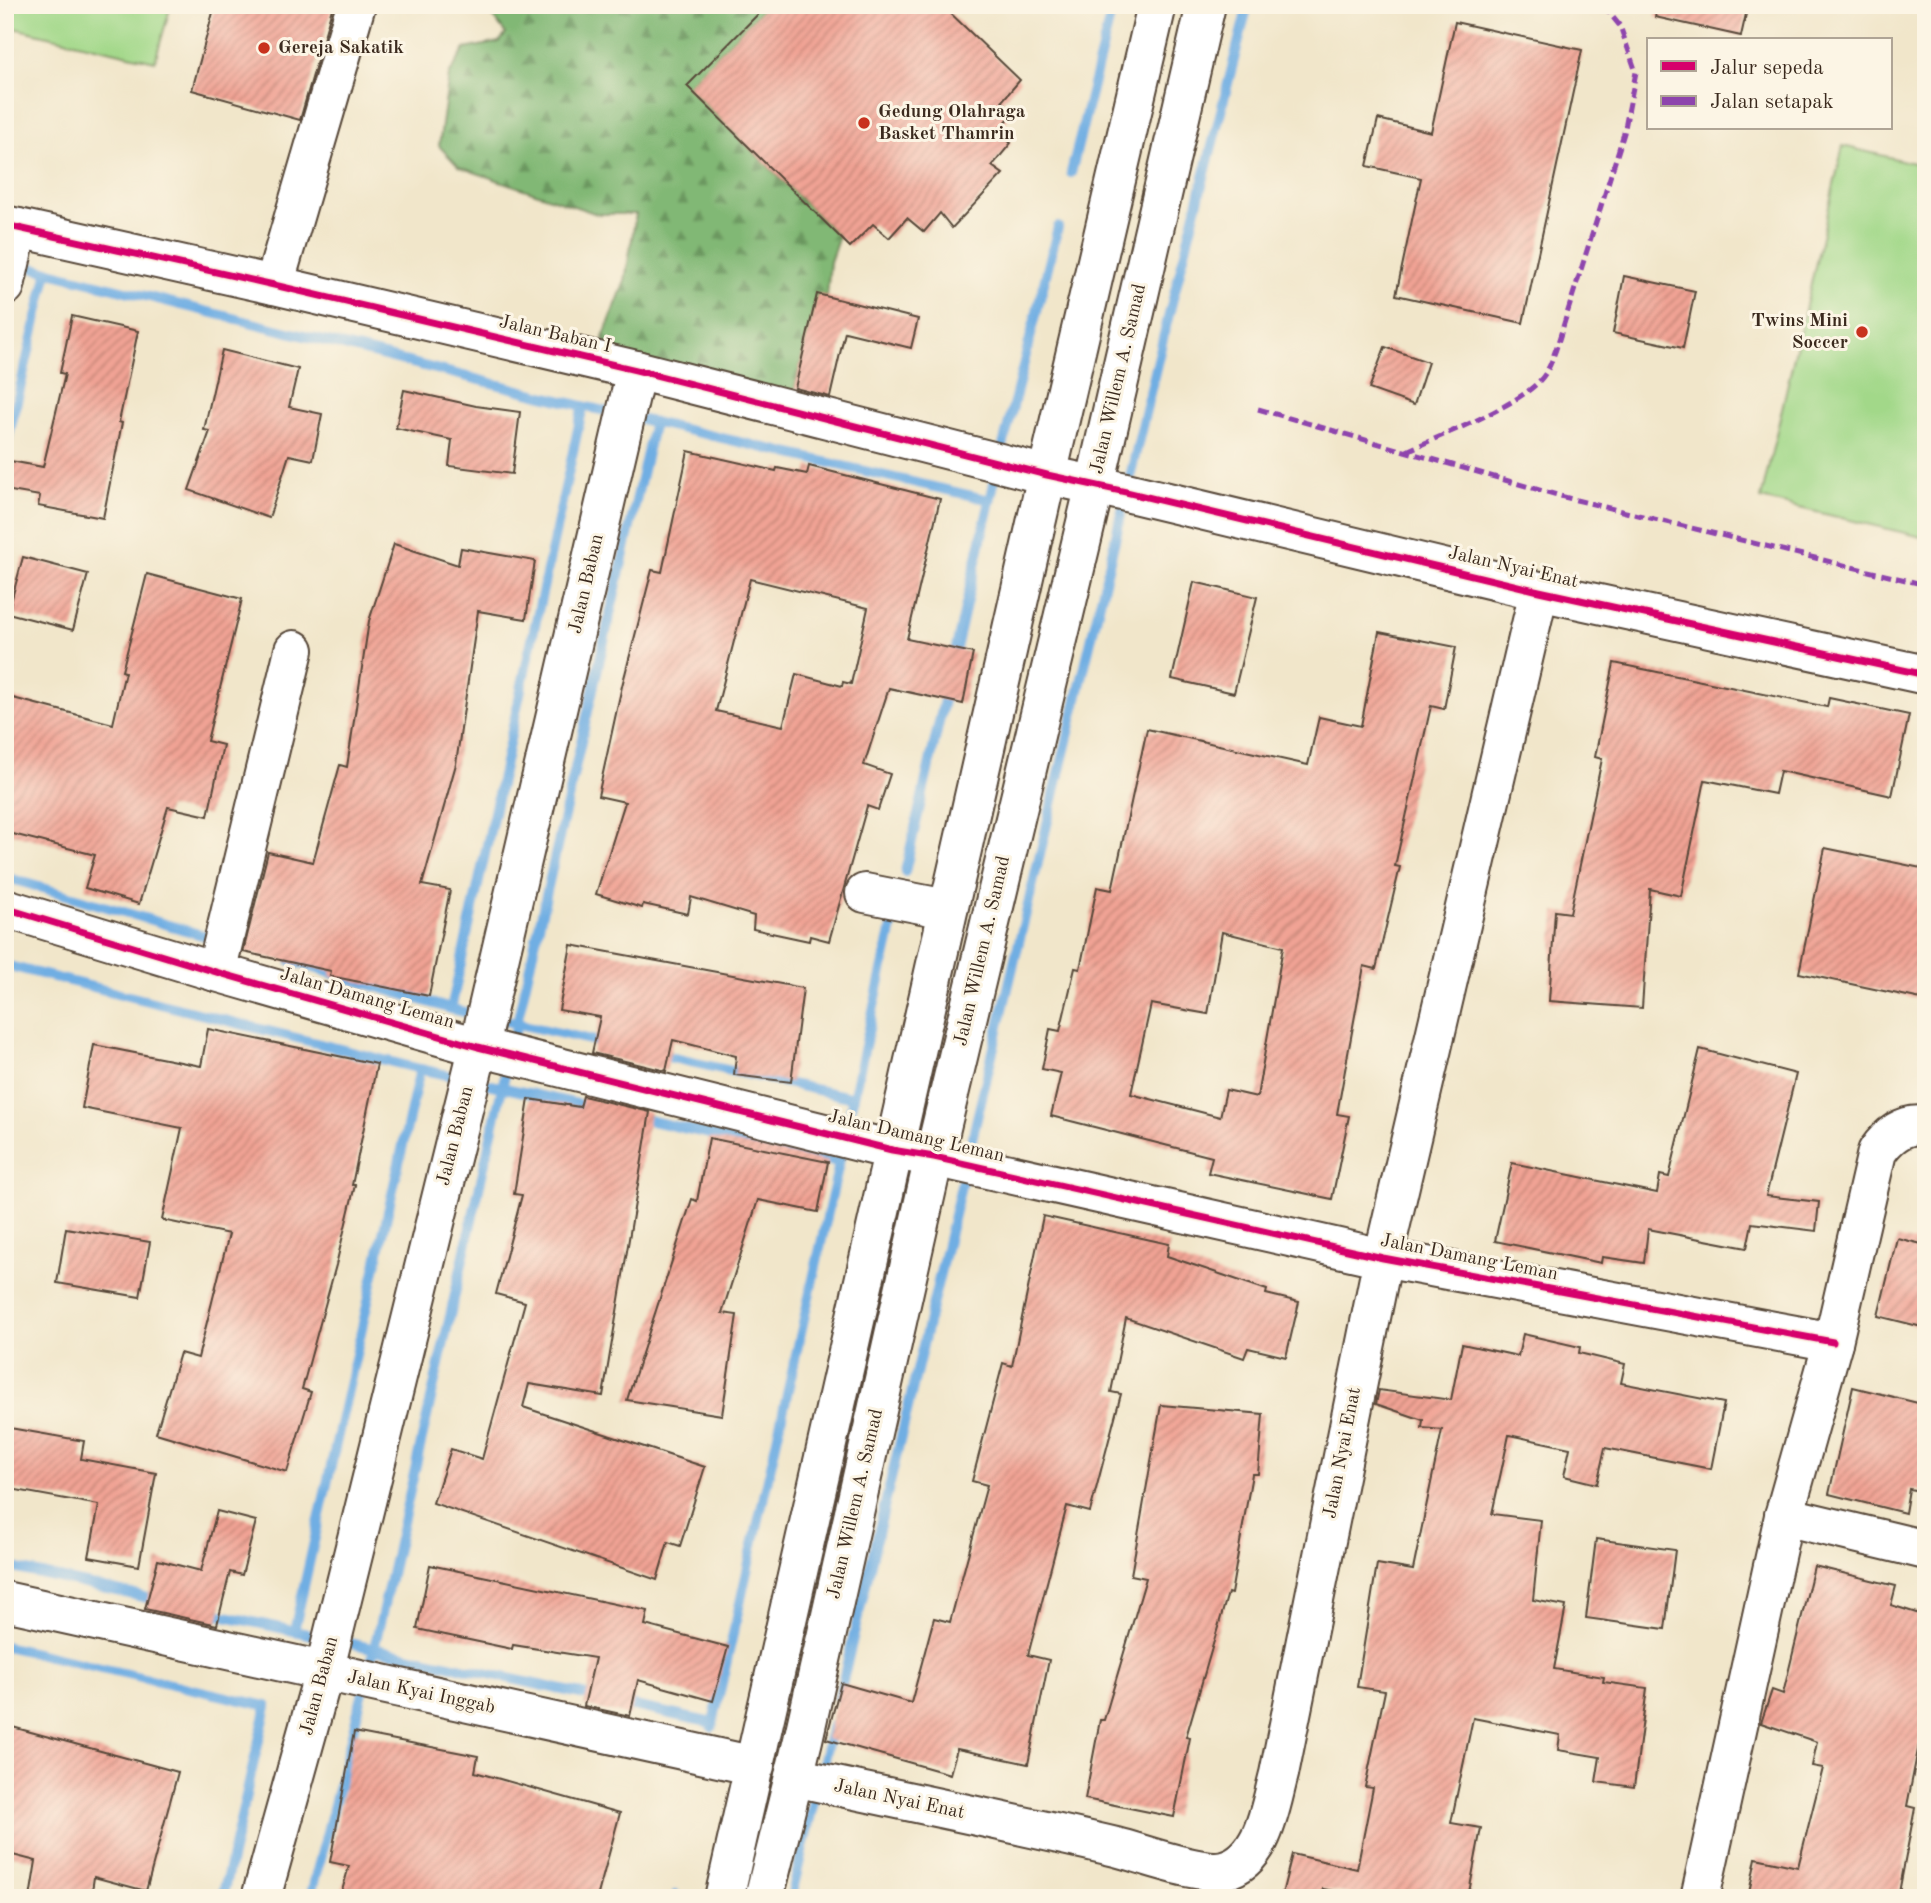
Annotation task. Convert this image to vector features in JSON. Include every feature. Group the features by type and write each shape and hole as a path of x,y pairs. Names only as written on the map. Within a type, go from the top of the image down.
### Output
{"street":[{"path":"274,285 356,5"},
{"path":"724,1898 1046,475 1157,5"},
{"name":"Jalan Willem A. Samad","path":"764,1898 794,1777 934,1157 1095,485 1206,5"},
{"path":"5,286 12,227"},
{"name":"Jalan Baban I","path":"12,227 636,370 1046,475 1095,485"},
{"name":"Jalan Baban","path":"261,1898 324,1672 483,1027 636,370"},
{"name":"Jalan Nyai Enat","path":"1095,485 1539,591 1926,675"},
{"name":"Jalan Nyai Enat","path":"794,1777 1118,1847 1190,1868 1223,1871 1246,1859 1262,1835 1279,1774 1383,1258 1539,591"},
{"path":"216,972 294,650"},
{"path":"865,893 947,909"},
{"name":"Jalan Damang Leman","path":"5,908 216,972 483,1027 892,1150 934,1157 1383,1258 1833,1342"},
{"path":"1700,1898 1784,1516 1833,1342 1877,1152 1886,1139 1902,1128 1917,1124 1926,1126"},
{"path":"1784,1516 1926,1550"},
{"name":"Jalan Kyai Inggab","path":"5,1601 755,1766"}],"green space":[{"path":"5,5 171,5 155,61 5,26"},
{"path":"484,5 767,5 687,86 839,236 830,262 827,296 817,295 791,404 606,351 603,338 625,281 636,214 597,214 459,167 439,146 449,75 465,49 499,42 506,34"},
{"name":"Twins Mini Soccer","path":"1843,146 1926,166 1926,538 1761,499"}],"building":[{"name":"Gereja Sakatik","path":"215,5 333,5 300,120 192,90"},
{"name":"Gedung Olahraga Basket Thamrin","path":"767,5 942,5 1020,80 1002,101 1013,114 996,132 1011,143 992,166 1003,174 952,228 940,213 924,232 907,218 889,238 873,224 850,247 687,86"},
{"path":"1657,5 1748,5 1741,36 1655,17"},
{"path":"1455,22 1582,50 1523,323 1396,295 1421,178 1367,166 1378,119 1431,132"},
{"path":"1624,276 1695,291 1683,348 1613,333"},
{"path":"817,294 918,319 911,348 845,332 830,397 795,388"},
{"path":"72,316 138,331 103,518 38,506 40,496 5,490 5,460 43,467 65,374 60,373"},
{"path":"1385,347 1428,362 1414,405 1369,389"},
{"path":"222,350 298,369 289,407 322,414 313,460 289,455 269,518 189,490 210,431 204,430"},
{"path":"404,390 476,406 520,412 512,474 449,466 452,440 396,428"},
{"path":"688,451 776,471 777,468 807,474 809,466 940,499 907,639 973,653 963,704 889,688 864,765 890,774 878,810 867,806 829,941 810,936 809,941 753,929 754,916 691,897 688,914 643,904 642,908 596,894 625,802 598,796 622,686 652,570 662,572","holes":["750,579 868,608 851,684 843,682 842,686 796,674 783,726 716,711"]},
{"path":"394,544 458,565 461,548 535,561 526,619 478,611 456,764 422,885 450,890 429,996 330,976 331,971 243,952 268,852 313,862 340,765 347,767 369,621"},
{"path":"23,557 88,574 73,630 8,613"},
{"path":"147,574 242,599 207,741 223,745 208,816 168,807 139,904 85,888 95,855 5,832 5,729 13,698 113,724 125,672 122,671"},
{"path":"1194,582 1257,597 1234,693 1172,679"},
{"path":"1379,632 1456,647 1444,709 1431,706 1395,866 1400,867 1376,969 1364,966 1337,1114 1349,1116 1332,1199 1208,1173 1212,1157 1051,1116 1061,1073 1042,1069 1050,1029 1060,1031 1075,968 1080,969 1097,887 1112,890 1147,729 1308,765 1319,717 1361,726","holes":["1222,932 1283,947 1257,1097 1226,1090 1220,1117 1131,1094 1151,1004 1208,1014"]},
{"path":"1614,663 1827,707 1829,698 1909,715 1892,796 1780,771 1775,794 1705,780 1681,896 1650,889 1642,1008 1549,1001 1555,911 1570,913 1602,759 1595,757"},
{"path":"1825,848 1926,869 1926,1000 1799,973"},
{"path":"571,945 803,988 791,1082 734,1075 736,1056 673,1040 666,1071 592,1053 600,1017 559,1010"},
{"path":"208,1029 377,1064 352,1185 355,1185 302,1389 311,1392 287,1472 156,1433 180,1353 198,1358 229,1234 162,1220 182,1128 82,1108 94,1045 201,1066"},
{"path":"1700,1049 1796,1074 1766,1196 1819,1202 1816,1231 1752,1223 1747,1248 1648,1229 1644,1263 1602,1257 1601,1263 1495,1241 1512,1163 1657,1193 1660,1175 1669,1177"},
{"path":"583,1096 650,1112 603,1396 529,1384 523,1407 705,1467 680,1546 668,1542 657,1580 433,1503 451,1449 482,1459 525,1302 496,1294 522,1195 514,1194 529,1099 580,1107"},
{"path":"709,1138 828,1162 818,1212 758,1200 722,1313 737,1315 722,1415 627,1400 692,1199 697,1201"},
{"path":"1043,1216 1169,1244 1167,1256 1267,1290 1266,1294 1299,1302 1286,1357 1248,1348 1244,1358 1126,1318 1111,1392 1121,1394 1090,1512 1067,1506 1028,1655 1049,1660 1028,1764 957,1749 950,1774 826,1739 841,1683 911,1703 934,1618 950,1622 987,1485 972,1481 1003,1363 1012,1366"},
{"path":"66,1228 150,1242 140,1297 57,1283"},
{"path":"1897,1238 1926,1245 1926,1328 1878,1316"},
{"path":"1523,1334 1580,1347 1579,1353 1625,1364 1621,1383 1724,1403 1711,1469 1605,1448 1597,1484 1564,1476 1570,1448 1509,1435 1492,1514 1541,1520 1533,1600 1566,1606 1554,1669 1604,1677 1603,1682 1647,1688 1634,1787 1596,1782 1600,1757 1558,1750 1560,1735 1473,1718 1451,1823 1481,1828 1468,1898 1367,1898 1323,1889 1321,1898 1281,1898 1292,1854 1357,1869 1373,1788 1365,1787 1385,1691 1357,1687 1377,1564 1413,1570 1442,1430 1422,1428 1423,1420 1376,1404 1379,1390 1451,1400 1462,1344 1518,1356"},
{"path":"1853,1387 1926,1405 1926,1492 1909,1489 1905,1513 1829,1494"},
{"path":"1161,1405 1263,1414 1258,1474 1252,1474 1231,1594 1228,1593 1186,1737 1190,1738 1174,1817 1085,1799 1100,1720 1104,1720 1146,1578 1131,1575"},
{"path":"10,1428 84,1441 81,1459 156,1473 139,1566 89,1557 99,1505 5,1488 5,1454"},
{"path":"217,1511 256,1521 242,1575 230,1572 217,1625 145,1609 158,1560 201,1571"},
{"path":"1596,1539 1675,1550 1665,1629 1586,1618"},
{"path":"430,1565 648,1611 645,1625 728,1647 713,1701 638,1680 630,1716 584,1706 595,1658 513,1645 512,1649 417,1629"},
{"path":"1814,1566 1896,1586 1891,1605 1926,1616 1926,1709 1907,1806 1915,1808 1898,1898 1748,1898 1756,1858 1798,1867 1823,1768 1812,1766 1817,1742 1761,1723 1772,1690 1783,1694"},
{"path":"5,1725 178,1772 146,1891 94,1877 91,1898 30,1898 36,1861 5,1853"},
{"path":"354,1732 478,1756 475,1772 620,1813 597,1898 340,1898 349,1866 330,1862"}],"waterway":[{"path":"1071,173 1113,5"},
{"path":"839,1697 1165,330 1248,5"},
{"path":"953,661 1058,227"},
{"path":"18,264 583,406 451,1009 291,961"},
{"path":"5,451 48,271"},
{"path":"583,406 990,500"},
{"path":"310,1898 374,1649 654,422"},
{"path":"905,872 947,687"},
{"path":"5,877 219,940"},
{"path":"846,1130 892,927"},
{"path":"5,965 420,1069 294,1631 207,1612"},
{"path":"451,1009 609,1044"},
{"path":"655,1054 854,1098"},
{"path":"420,1069 595,1108"},
{"path":"634,1117 839,1163"},
{"path":"712,1727 843,1146"},
{"path":"5,1566 161,1601"},
{"path":"294,1631 599,1698"},
{"path":"5,1646 267,1706 222,1898"},
{"path":"621,1703 712,1723"},
{"path":"791,1898 832,1726"}],"marked path":[{"path":"1407,451 1502,407 1535,385 1550,365 1624,133 1636,72 1620,26 1603,5"},
{"path":"1258,409 1564,497 1926,585"}],"cycle path":[{"path":"5,225 636,370 1047,475 1539,591 1926,675"},
{"path":"5,908 478,1047 892,1150 934,1157 1383,1258 1833,1342"}],"place":[{"name":"Gereja Sakatik","path":"264,48"},
{"name":"Gedung Olahraga Basket Thamrin","path":"864,123"},
{"name":"Twins Mini Soccer","path":"1862,332"}]}
